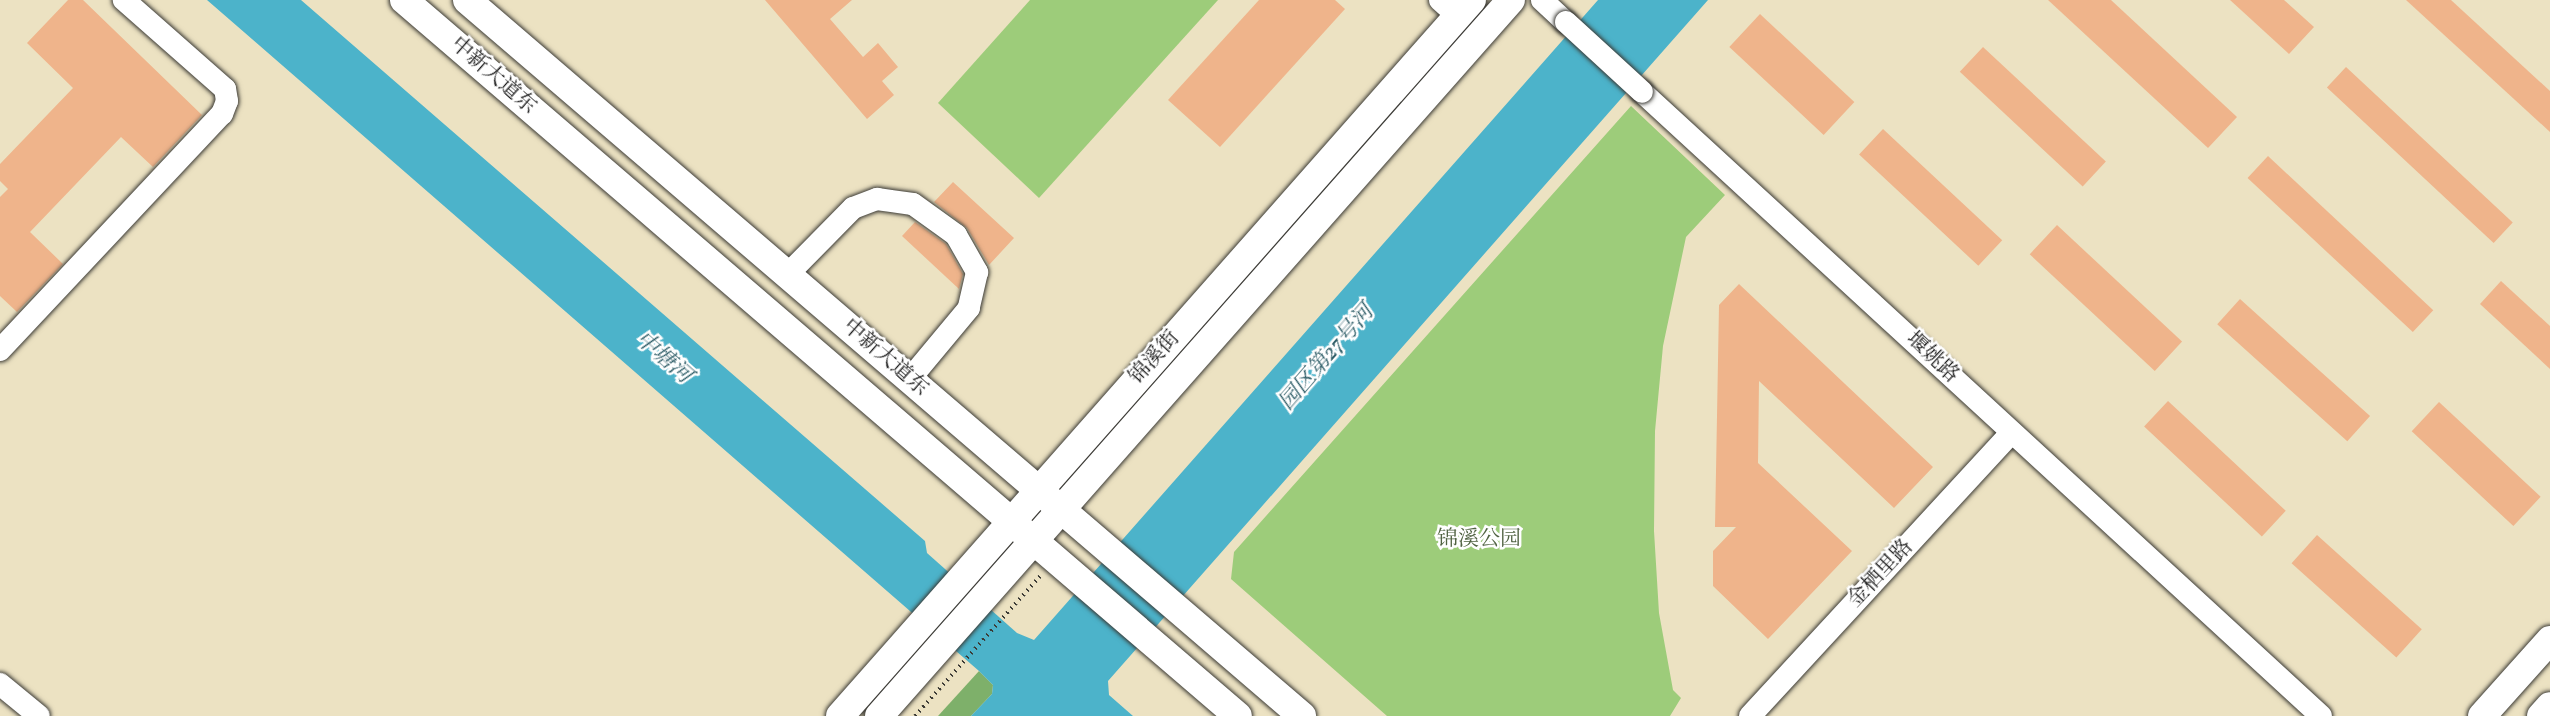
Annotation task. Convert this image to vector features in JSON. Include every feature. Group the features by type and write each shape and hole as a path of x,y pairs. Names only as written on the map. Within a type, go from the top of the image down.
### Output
{"main road":[{"name":"中新大道东","path":"404,0 1057,557 1238,716"},
{"name":"中新大道东","path":"467,0 909,380 1182,610 1302,716"},
{"name":"锦溪街","path":"879,716 952,655 994,607 1035,539 1511,0"},
{"name":"锦溪街","path":"840,716 1013,520 1457,5"},
{"path":"2482,716 2550,640"},
{"path":"2541,716 2550,706"}],"street":[{"path":"0,350 222,114 227,101 225,89 124,0"},
{"name":"堰姚路","path":"1542,0 2321,716"},
{"path":"788,275 837,221 853,208 877,199 913,204 956,235 977,272 969,308 909,380"},
{"name":"金栖里路","path":"1750,716 2012,432"},
{"path":"0,684 39,716"}],"path":[{"path":"915,716 952,655 994,607 1057,557"}],"green space":[{"path":"1030,0 1218,0 1039,198 938,103"},
{"name":"锦溪公园","path":"1631,106 1725,195 1686,237 1663,346 1655,431 1654,531 1659,613 1673,690 1681,698 1670,716 1387,716 1231,579 1234,552"},
{"path":"979,671 993,685 992,694 971,716 938,716"}],"water":[{"path":"207,0 301,0 925,541 927,553 1017,633 1034,640 1598,0 1708,0 1108,681 1109,695 1133,716 971,716 992,694 993,685 979,671"}],"building":[{"path":"68,0 83,0 202,115 153,167 121,137 30,232 63,264 17,312 0,296 0,197 8,189 0,181 0,164 73,88 27,43"},
{"path":"765,0 852,0 830,19 863,57 878,43 898,67 882,81 894,95 867,119"},
{"path":"1259,0 1335,0 1345,9 1220,147 1168,100"},
{"path":"2048,0 2111,0 2237,117 2208,148"},
{"path":"2230,0 2284,0 2314,27 2289,54"},
{"path":"2406,0 2451,0 2550,91 2550,132"},
{"path":"1760,14 1854,102 1824,135 1729,47"},
{"path":"1983,47 2106,162 2083,186 1960,72"},
{"path":"2346,67 2513,222 2494,243 2327,87"},
{"path":"1883,129 2002,240 1978,266 1859,155"},
{"path":"2268,156 2433,310 2413,332 2248,178"},
{"path":"953,182 1014,238 989,265 967,228 934,202"},
{"path":"915,222 946,244 963,274 959,289 902,236"},
{"path":"2057,225 2182,342 2155,371 2030,254"},
{"path":"2501,281 2550,326 2550,369 2480,304"},
{"path":"1739,284 1933,467 1894,508 1759,381 1758,463 1852,551 1768,639 1713,586 1713,551 1736,527 1715,527 1719,305"},
{"path":"2240,299 2370,416 2347,441 2217,324"},
{"path":"2168,401 2286,511 2262,536 2144,427"},
{"path":"2439,402 2541,497 2513,526 2412,431"},
{"path":"2317,535 2422,629 2396,658 2292,563"}],"water label":[{"name":"中塘河","path":"663,358"},
{"name":"园区第27号河","path":"1327,358"}]}
